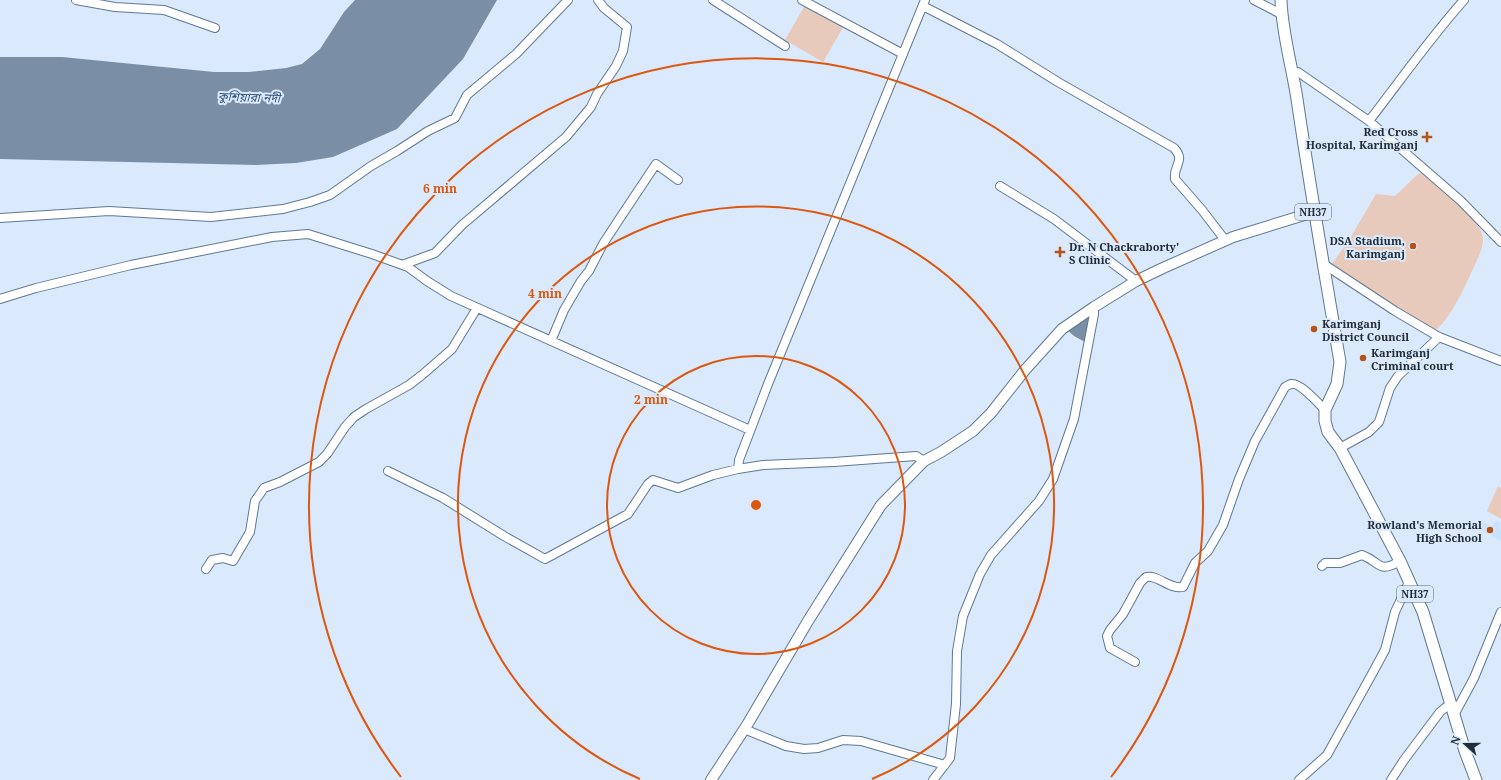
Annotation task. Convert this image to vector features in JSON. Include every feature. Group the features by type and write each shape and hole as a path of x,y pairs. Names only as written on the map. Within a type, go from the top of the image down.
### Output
{"highway":[{"name":"NH37","path":"1281,0 1281,14 1293,73 1322,263 1340,362 1337,384 1325,410 1325,421 1328,432 1340,448 1400,560 1423,612 1476,780"}],"main road":[{"path":"711,780 744,729 808,621 881,505 924,461 941,452 973,431 991,414 1049,342 1062,329 1136,281 1225,240 1314,212"}],"street":[{"path":"76,0 115,7 164,10 215,28"},
{"path":"0,218 109,211 211,217 283,209 330,195 371,166 428,131 455,118 467,95 516,54 568,0"},
{"path":"402,265 435,253 462,226 566,137 591,107 597,94 616,66 623,51 627,27 604,8 598,0"},
{"path":"713,0 785,46"},
{"path":"802,0 903,54"},
{"path":"1254,0 1281,14"},
{"path":"1368,121 1419,57 1438,29 1464,0"},
{"path":"738,469 739,460 750,430 833,221 924,3 1174,148 1179,154 1180,160 1174,173 1175,179 1202,210 1225,240"},
{"path":"1293,73 1298,72 1368,121 1461,201 1501,242"},
{"path":"551,341 564,310 581,281 589,271 603,244 656,164 678,180"},
{"path":"1000,186 1054,219 1136,281"},
{"path":"0,299 36,288 130,265 272,237 308,234 408,267 451,296 750,430"},
{"path":"1322,263 1395,311 1439,337 1501,361"},
{"path":"933,780 950,758 956,704 957,651 963,616 980,574 991,555 1040,501 1053,479 1074,419 1094,314 1094,307"},
{"path":"206,569 212,560 223,558 233,561 250,532 255,501 264,488 280,482 319,462 328,454 345,427 354,417 409,385 422,375 452,349 477,308"},
{"path":"1340,448 1370,432 1379,422 1390,388 1398,376 1439,337"},
{"path":"1135,662 1110,648 1107,636 1110,630 1123,614 1140,583 1146,577 1152,577 1177,588 1182,587 1195,563 1208,551 1223,525 1239,479 1255,441 1285,387 1290,383 1302,388 1325,410"},
{"path":"388,471 443,498 504,536 545,559 628,514 648,484 653,480 678,488 713,475 763,465 842,462 916,456 924,461"},
{"path":"1322,566 1325,563 1340,563 1362,555 1371,558 1377,565 1385,568 1392,566 1400,560"},
{"path":"1299,780 1327,755 1372,674 1385,650 1395,612 1409,582"},
{"path":"1391,780 1440,712 1446,707 1453,711 1474,678 1501,612"},
{"path":"744,729 786,746 804,749 818,748 844,740 861,741 945,765"}],"shaded area":[{"path":"805,5 844,26 823,62 785,40"},
{"name":"DSA Stadium, Karimganj","path":"1424,172 1459,203 1476,222 1483,239 1479,254 1461,294 1449,314 1436,330 1331,265 1349,240 1376,194 1395,196 1418,174"},
{"path":"1498,486 1501,488 1501,519 1487,511"},
{"name":"Rowland's Memorial High School","path":"1478,520 1492,526 1495,521 1501,523 1499,529 1501,530 1501,541 1475,527"}],"water":[{"name":"কুশিয়ারা নদী","path":"355,0 497,0 463,59 397,129 333,157 296,163 256,165 0,159 0,57 62,57 214,72 249,72 286,68 302,64 320,49 344,12"},
{"path":"1092,311 1087,343 1074,336 1066,329"}],"place":[{"name":"Red Cross Hospital, Karimganj","path":"1427,137"},
{"name":"DSA Stadium, Karimganj","path":"1413,246"},
{"name":"Dr. N Chackraborty' S Clinic","path":"1060,252"},
{"name":"Karimganj District Council","path":"1314,329"},
{"name":"Karimganj Criminal court","path":"1363,358"},
{"name":"Rowland's Memorial High School","path":"1490,530"}]}
